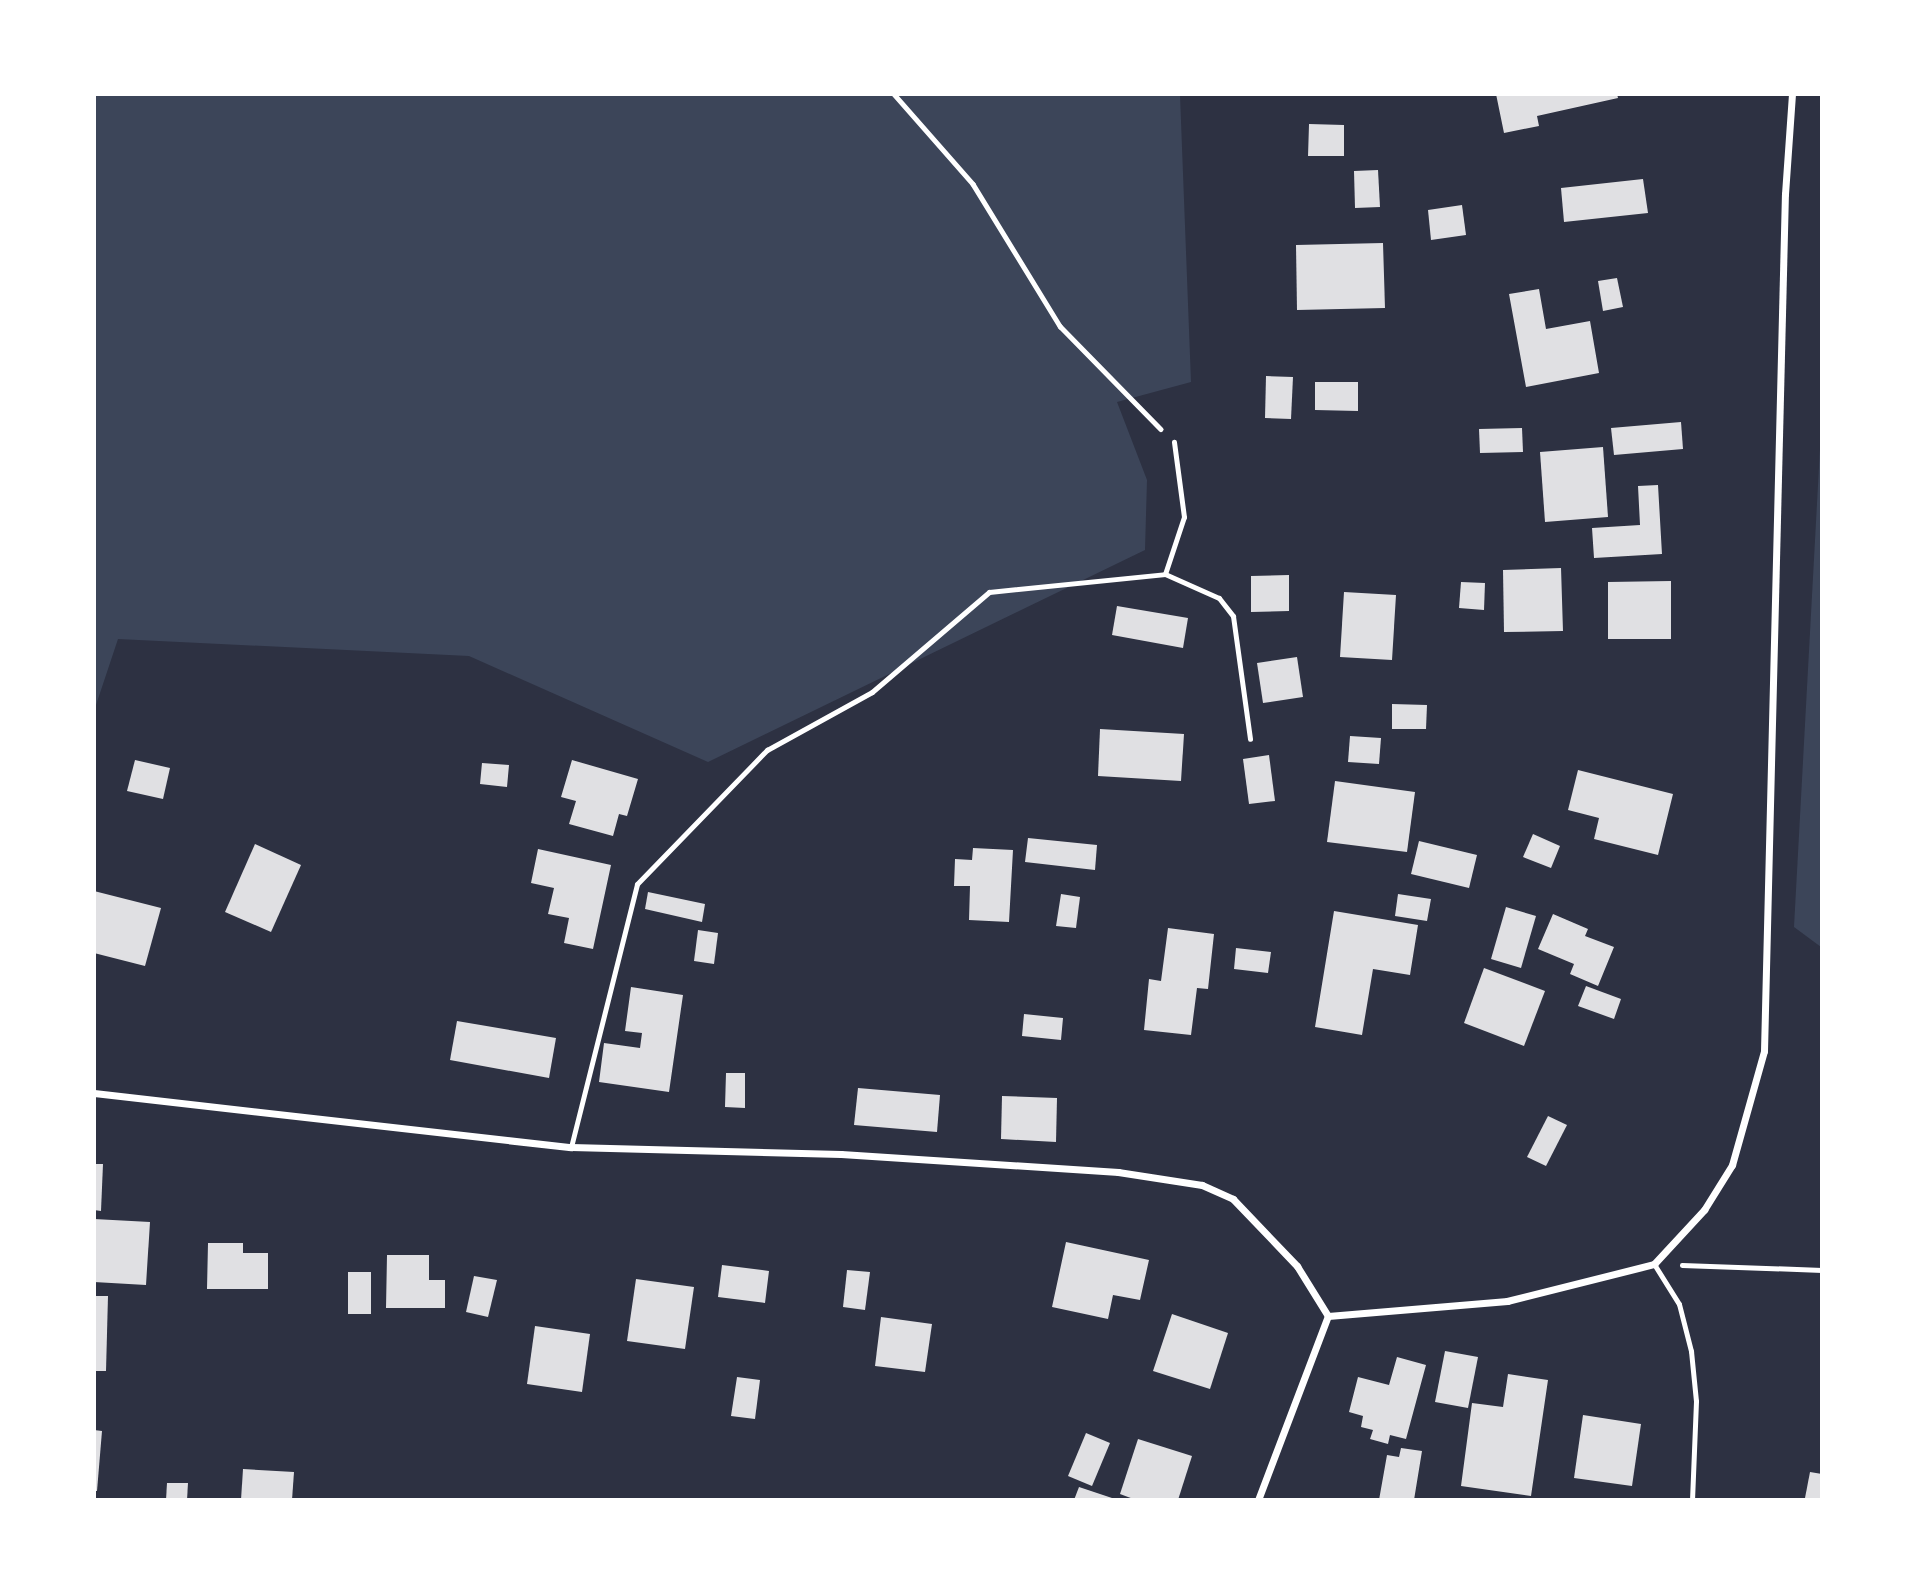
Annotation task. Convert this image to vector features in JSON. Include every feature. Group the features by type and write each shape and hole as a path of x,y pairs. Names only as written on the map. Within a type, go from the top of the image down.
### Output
{"street":[{"path":"1328,1316 1507,1301 1654,1264 1704,1210 1732,1165 1764,1051 1785,194 1792,94"},
{"path":"94,1093 571,1146 841,1154 1118,1172 1202,1185 1233,1199 1297,1266 1328,1316"},
{"path":"1258,1500 1328,1316"}],"lane":[{"path":"1165,575 1184,517 1174,442"},
{"path":"571,1146 637,884 767,750 872,692 989,592 1165,575 1219,598 1233,616 1250,739"},
{"path":"1654,1264 1679,1304 1691,1351 1696,1401 1692,1500"}],"path":[{"path":"894,94 973,184 1060,326 1174,442"},
{"path":"1654,1264 1822,1270"}],"shaded area":[{"path":"95,95 1180,95 1191,382 1117,402 1147,480 1145,550 708,762 469,656 118,639 95,708"},
{"path":"1821,430 1821,947 1794,927"}],"building":[{"path":"1496,94 1617,94 1618,98 1537,116 1539,126 1504,133"},
{"path":"1309,124 1344,125 1344,156 1308,156"},
{"path":"1378,170 1380,207 1355,208 1354,171"},
{"path":"1643,179 1648,213 1564,222 1561,188"},
{"path":"1462,205 1466,235 1431,240 1428,210"},
{"path":"1383,243 1385,308 1297,310 1296,245"},
{"path":"1617,278 1623,307 1603,311 1598,281"},
{"path":"1539,289 1546,329 1590,321 1599,373 1526,387 1509,294"},
{"path":"1266,376 1293,377 1291,419 1265,418"},
{"path":"1315,382 1358,382 1358,411 1315,410"},
{"path":"1681,422 1683,449 1614,455 1611,428"},
{"path":"1522,428 1523,452 1480,453 1479,429"},
{"path":"1603,447 1608,517 1545,522 1540,452"},
{"path":"1658,485 1662,554 1594,558 1592,528 1640,525 1638,486"},
{"path":"1561,568 1563,631 1504,632 1503,570"},
{"path":"1289,575 1289,611 1251,612 1251,576"},
{"path":"1671,581 1671,639 1608,639 1608,582"},
{"path":"1461,582 1485,583 1484,610 1459,608"},
{"path":"1344,592 1396,595 1392,660 1340,657"},
{"path":"1117,606 1188,618 1183,648 1112,635"},
{"path":"1297,657 1303,697 1263,703 1257,663"},
{"path":"1392,704 1427,705 1426,729 1392,729"},
{"path":"1100,729 1184,734 1181,781 1098,776"},
{"path":"1350,736 1381,738 1379,764 1348,762"},
{"path":"1269,755 1275,801 1249,804 1243,759"},
{"path":"135,760 170,768 163,799 127,791"},
{"path":"572,760 638,779 627,816 619,814 613,836 569,824 576,801 561,797"},
{"path":"482,763 509,765 507,787 480,784"},
{"path":"1578,770 1673,794 1658,855 1594,839 1599,818 1568,810"},
{"path":"1335,781 1415,792 1407,852 1327,842"},
{"path":"1533,834 1560,846 1551,868 1523,857"},
{"path":"1028,838 1097,845 1095,870 1025,862"},
{"path":"1419,841 1477,855 1469,888 1411,874"},
{"path":"255,844 301,865 271,932 225,912"},
{"path":"973,848 1013,850 1009,922 969,920 970,886 954,886 955,859 972,860"},
{"path":"538,849 611,865 593,949 564,943 569,918 548,914 554,888 531,883"},
{"path":"94,891 161,908 145,966 94,953"},
{"path":"648,892 705,904 702,922 645,909"},
{"path":"1061,894 1080,897 1076,928 1056,926"},
{"path":"1398,894 1431,899 1427,921 1395,916"},
{"path":"1506,907 1536,916 1521,968 1491,959"},
{"path":"1334,911 1418,925 1410,975 1373,969 1362,1035 1315,1027"},
{"path":"1553,914 1588,929 1585,936 1614,947 1598,986 1570,974 1574,964 1538,949"},
{"path":"1168,928 1214,934 1208,989 1197,988 1191,1035 1144,1030 1149,979 1161,981"},
{"path":"698,930 718,933 714,964 694,961"},
{"path":"1236,948 1271,952 1268,973 1234,969"},
{"path":"1484,968 1545,991 1524,1046 1464,1023"},
{"path":"1586,986 1621,999 1614,1019 1578,1006"},
{"path":"631,987 683,995 669,1092 599,1082 604,1043 640,1048 642,1033 625,1031"},
{"path":"1024,1014 1063,1018 1061,1040 1022,1036"},
{"path":"457,1021 556,1038 549,1078 450,1060"},
{"path":"726,1073 745,1073 745,1108 725,1107"},
{"path":"858,1088 940,1095 937,1132 854,1125"},
{"path":"1002,1096 1057,1098 1056,1142 1001,1139"},
{"path":"1548,1116 1567,1125 1546,1166 1527,1157"},
{"path":"94,1164 103,1164 101,1211 94,1210"},
{"path":"94,1219 150,1222 146,1285 94,1282"},
{"path":"1066,1242 1149,1260 1140,1300 1113,1295 1108,1319 1052,1307"},
{"path":"208,1243 243,1243 243,1253 268,1253 268,1289 207,1289"},
{"path":"387,1255 429,1255 429,1280 445,1280 445,1308 386,1308"},
{"path":"722,1265 769,1271 765,1303 718,1297"},
{"path":"847,1270 870,1272 865,1310 843,1307"},
{"path":"348,1272 371,1272 371,1314 348,1314"},
{"path":"474,1276 497,1280 488,1317 466,1312"},
{"path":"636,1279 694,1287 685,1349 627,1341"},
{"path":"94,1296 108,1296 106,1371 94,1371"},
{"path":"1172,1314 1228,1333 1210,1389 1153,1371"},
{"path":"881,1317 932,1324 925,1372 875,1366"},
{"path":"535,1326 590,1334 582,1392 527,1384"},
{"path":"1445,1351 1478,1357 1468,1408 1435,1402"},
{"path":"1397,1357 1426,1365 1406,1439 1390,1435 1388,1444 1370,1439 1373,1430 1361,1427 1363,1416 1349,1412 1358,1377 1389,1385"},
{"path":"1508,1374 1548,1380 1531,1496 1461,1486 1472,1403 1503,1407"},
{"path":"737,1377 760,1380 755,1419 731,1416"},
{"path":"1583,1415 1641,1424 1632,1486 1574,1478"},
{"path":"94,1430 102,1431 97,1491 94,1491"},
{"path":"1086,1433 1110,1443 1092,1486 1068,1476"},
{"path":"1138,1439 1192,1456 1178,1500 1136,1500 1120,1494"},
{"path":"1401,1448 1422,1451 1414,1500 1379,1500 1387,1455 1399,1457"},
{"path":"243,1469 294,1472 292,1500 241,1500"},
{"path":"1810,1472 1822,1474 1820,1500 1805,1498"},
{"path":"167,1483 188,1483 187,1500 166,1500"},
{"path":"1079,1487 1115,1499 1115,1500 1074,1500"}]}
